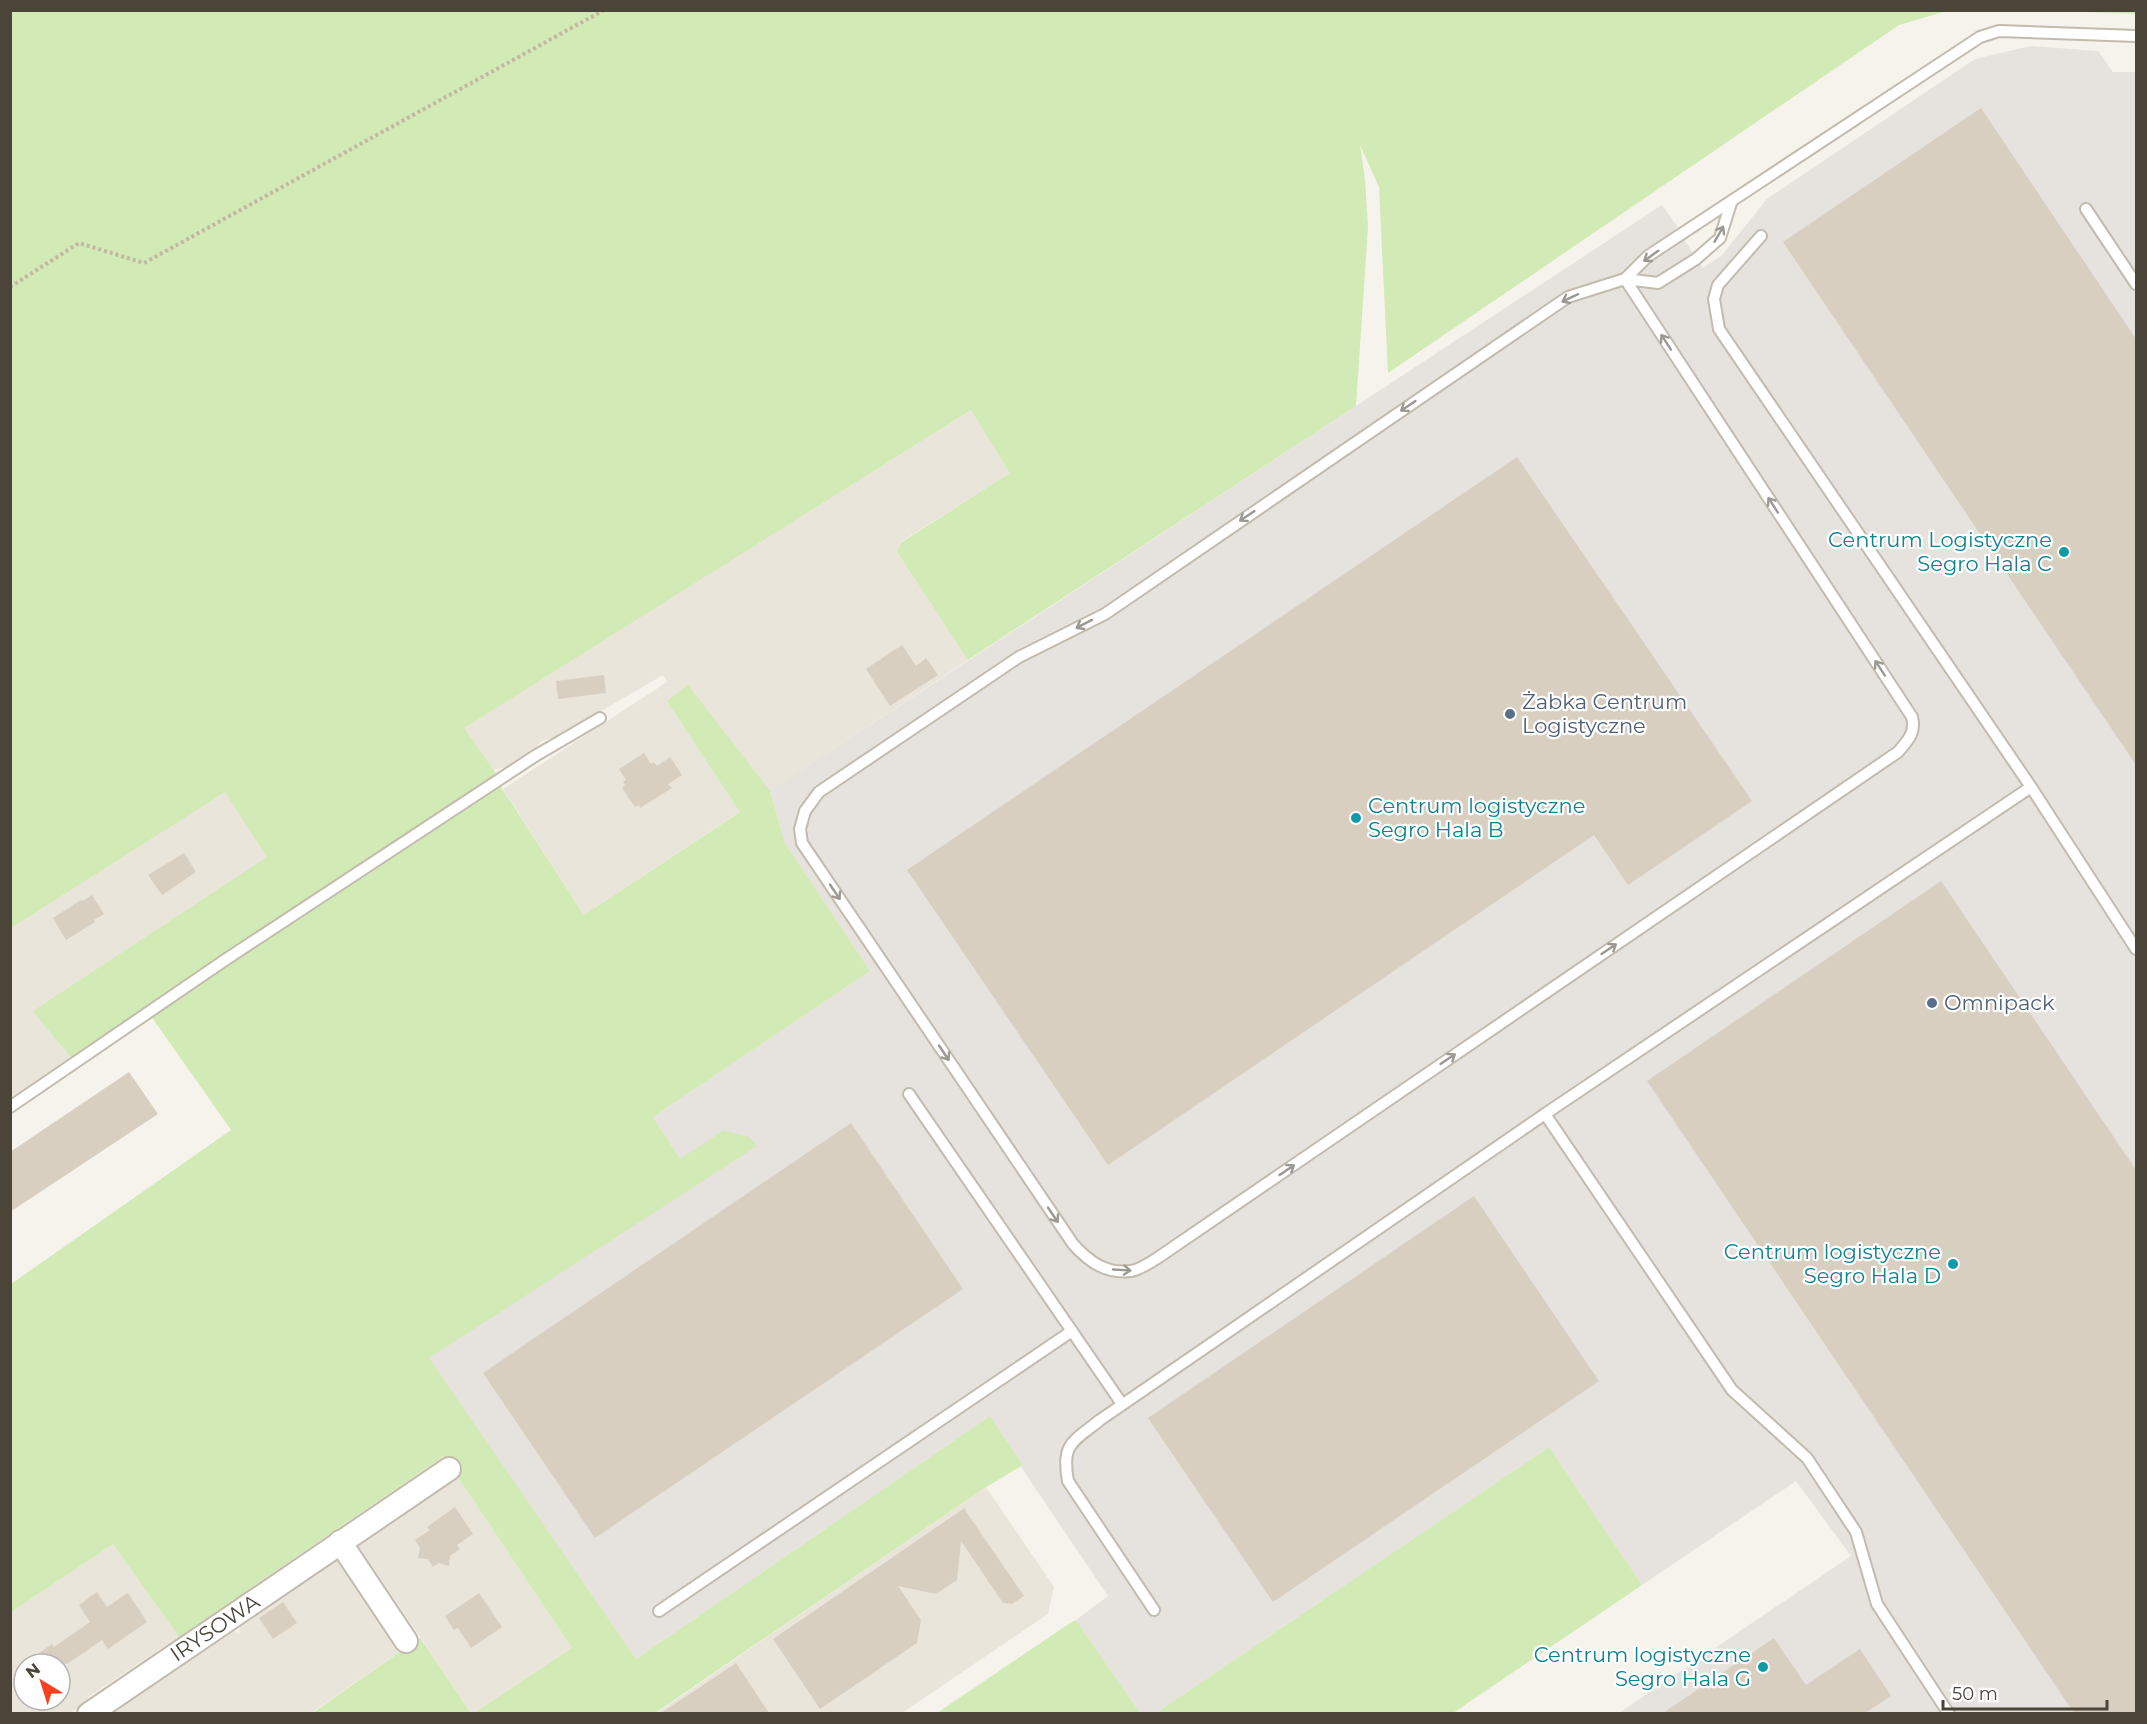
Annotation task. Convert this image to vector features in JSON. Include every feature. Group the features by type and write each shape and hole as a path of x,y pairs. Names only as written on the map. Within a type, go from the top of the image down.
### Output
{"street":[{"name":"IRYSOWA","path":"89,1713 449,1469"},
{"path":"340,1542 406,1641"}],"lane":[{"path":"1625,279 1648,256 1980,37 1999,30 2136,36"},
{"path":"1625,279 1912,717 1915,726 1912,735 1898,752 1156,1259 1132,1271 1098,1267 1086,1259 1073,1244 802,843 800,829 805,812 819,792 911,729 1019,657 1105,614 1568,297 1625,279 1658,283 1696,259 1720,238 1731,203"},
{"path":"2086,209 2136,284"},
{"path":"1761,236 1718,285 1714,299 1719,329 2031,787 2136,949"},
{"path":"10,1107 245,947 535,756 600,718"},
{"path":"1154,1610 1068,1480 1066,1455 1071,1444 1122,1404 1545,1114 2031,787"},
{"path":"909,1094 1122,1404"},
{"path":"1545,1114 1732,1390 1807,1458 1856,1532 1877,1604 1949,1713"},
{"path":"659,1611 1072,1331"}],"path":[{"path":"10,287 79,243 144,263 604,10"}],"shaded area":[{"path":"2031,46 2098,51 2113,72 2136,72 2136,1713 1619,1713 1851,1556 1796,1481 1642,1585 1549,1447 1156,1713 1140,1713 1076,1620 1108,1596 1021,1467 1023,1465 990,1416 636,1659 480,1433 380,1363 680,1159 653,1117 870,971 785,843 770,791 1662,205 1703,268 1722,255 1767,199 1975,59"},
{"path":"971,410 1011,473 902,541 897,552 968,660 584,915 503,789 667,682 663,675 559,736 541,741 536,749 511,766 493,770 463,728"},
{"path":"225,791 268,857 34,1011 71,1058 11,1099 11,928"},
{"path":"459,1478 572,1648 474,1713 471,1713 358,1545"},
{"path":"986,1487 1054,1587 1048,1614 902,1713 655,1714"},
{"path":"113,1543 179,1637 88,1697 86,1703 72,1712 72,1652 12,1652 12,1712 72,1712 11,1714 11,1612"},
{"path":"335,1558 398,1653 311,1713 104,1714 228,1630 239,1633 241,1620"}],"green space":[{"path":"11,11 1947,11 1899,25 1388,373 1379,187 1360,145 1368,227 1356,406 968,660 897,552 902,542 1010,473 971,410 464,728 497,775 71,1058 33,1011 267,857 225,792 11,928"},
{"path":"2059,11 2136,11 2136,14"},
{"path":"688,685 770,791 785,843 870,971 653,1117 680,1159 723,1131 748,1136 757,1146 429,1358 636,1659 990,1416 1023,1465 986,1487 655,1713 474,1713 572,1648 444,1456 179,1637 113,1544 11,1612 11,1284 231,1130 151,1016 499,784 584,915 740,812 667,701"},
{"path":"1549,1447 1642,1585 1453,1713 1156,1713"},
{"path":"1076,1620 1140,1713 937,1713 1070,1623"},
{"path":"420,1638 471,1713 311,1714"}],"building":[{"name":"Centrum Logistyczne Segro Hala C","path":"1981,108 2136,339 2136,765 1783,242"},
{"name":"Centrum logistyczne Segro Hala B","path":"1517,457 1752,801 1628,885 1594,835 1108,1165 907,870"},
{"path":"902,645 916,666 926,658 938,675 890,706 866,669"},
{"path":"604,675 606,693 558,699 556,681"},
{"path":"644,753 651,764 654,762 657,766 670,757 682,775 668,784 672,788 640,808 639,805 635,807 622,788 626,780 619,769"},
{"path":"184,853 196,872 162,895 148,875"},
{"name":"Centrum logistyczne Segro Hala D","path":"1941,881 2136,1170 2136,1713 2074,1713 1647,1081"},
{"path":"92,895 104,914 66,940 53,918"},
{"path":"129,1072 158,1114 10,1212 10,1152"},
{"path":"851,1123 963,1289 595,1538 483,1373"},
{"path":"1474,1196 1599,1381 1273,1602 1148,1418"},
{"path":"455,1507 473,1534 457,1545 460,1549 450,1556 449,1566 439,1563 433,1567 428,1559 418,1558 420,1548 415,1540 430,1530 427,1527"},
{"path":"966,1507 965,1510 1024,1596 1012,1604 1003,1603 961,1541 957,1580 936,1594 898,1586 921,1620 917,1643 820,1709 773,1639"},
{"path":"97,1592 107,1607 128,1593 147,1622 108,1649 102,1640 72,1661 72,1652 41,1652 52,1644 54,1647 90,1622 79,1605"},
{"path":"479,1593 502,1627 471,1648 458,1628 454,1630 445,1616"},
{"path":"283,1602 297,1623 273,1639 259,1618"},
{"name":"Centrum logistyczne Segro Hala G","path":"1774,1638 1806,1685 1860,1649 1891,1696 1865,1713 1663,1713"},
{"path":"736,1663 769,1713 661,1713"}],"place":[{"name":"Centrum Logistyczne Segro Hala C","path":"2064,552"},
{"name":"Żabka Centrum Logistyczne","path":"1510,714"},
{"name":"Centrum logistyczne Segro Hala B","path":"1356,818"},
{"name":"Omnipack","path":"1932,1003"},
{"name":"Centrum logistyczne Segro Hala D","path":"1953,1264"},
{"name":"Centrum logistyczne Segro Hala G","path":"1763,1667"}]}
